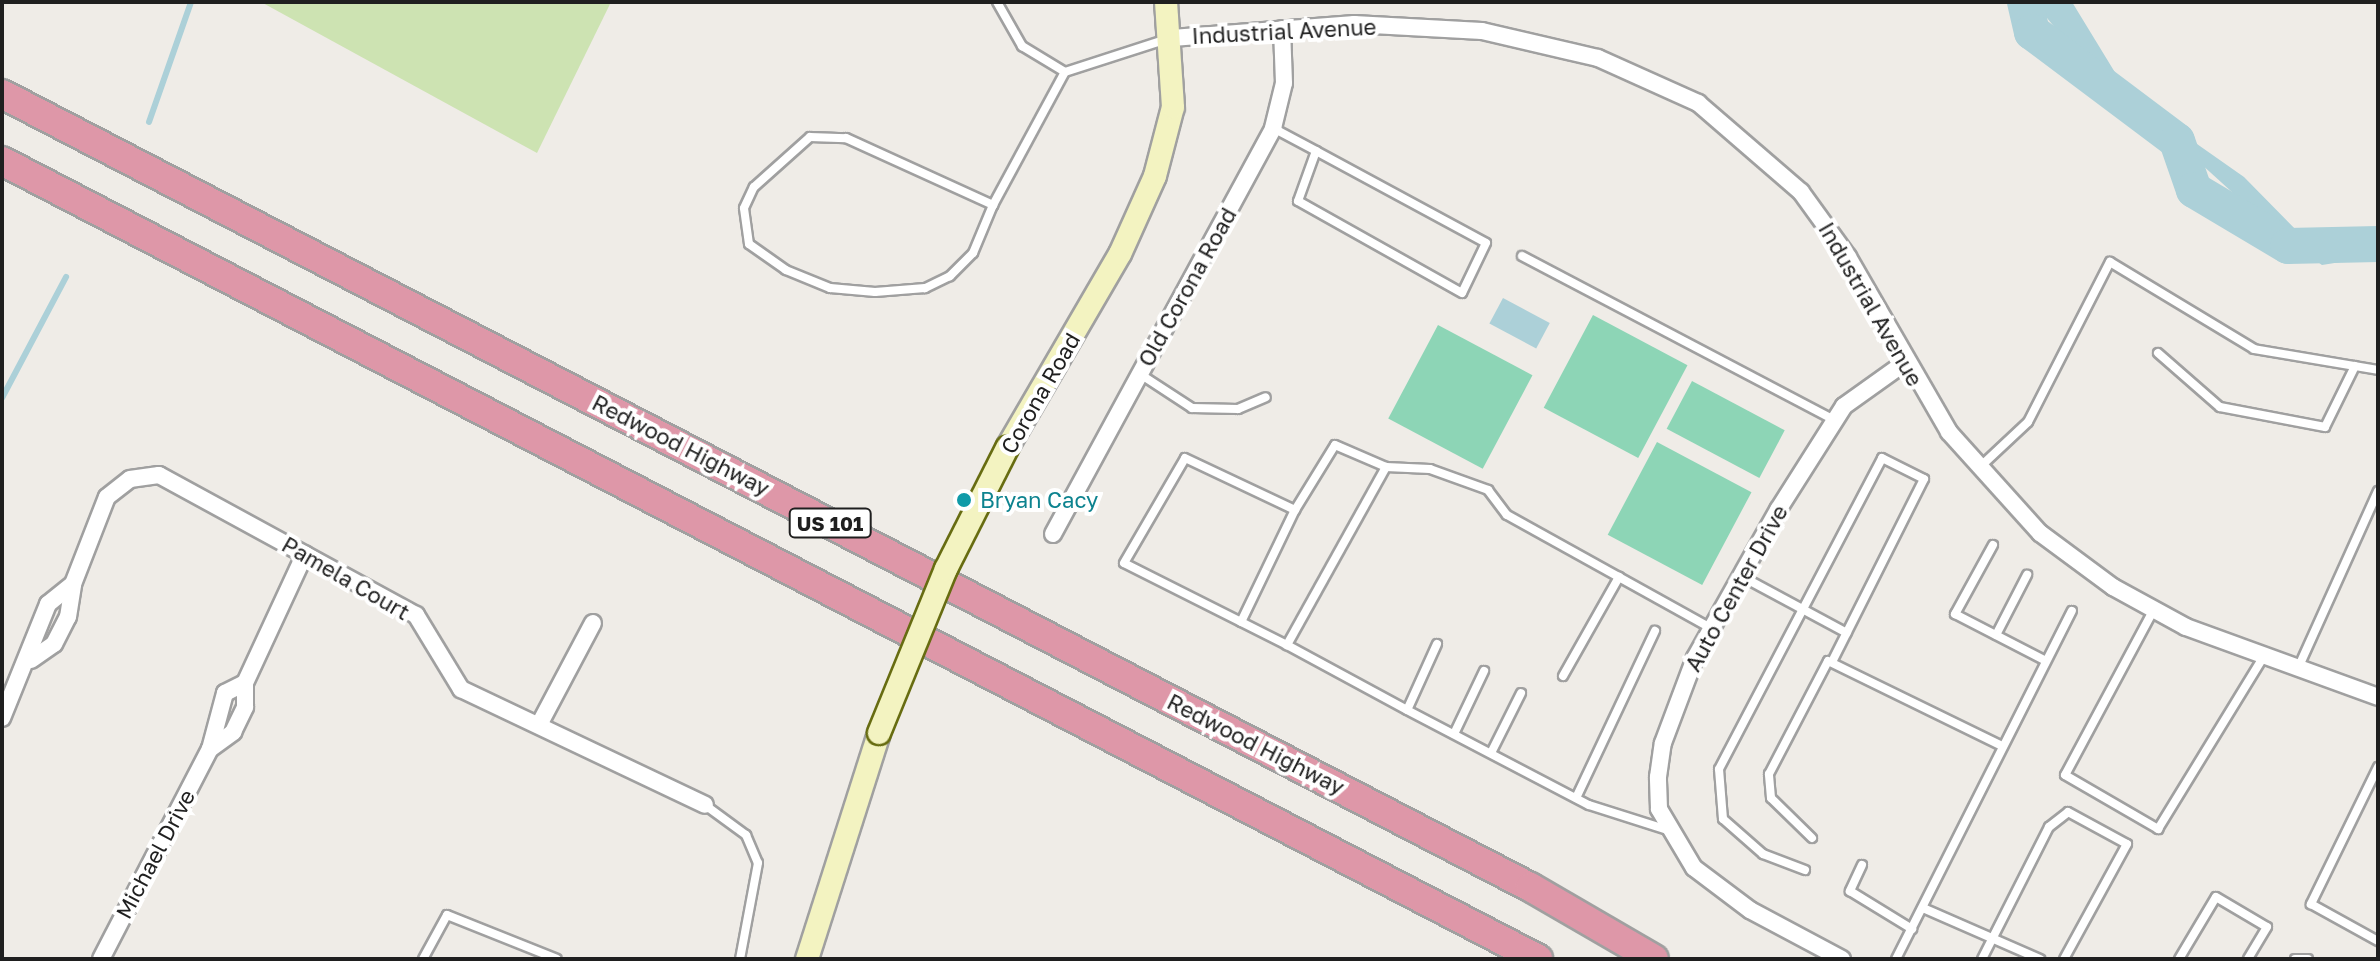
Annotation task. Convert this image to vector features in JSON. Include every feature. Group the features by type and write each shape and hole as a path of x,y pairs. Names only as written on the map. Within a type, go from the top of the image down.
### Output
{"highway":[{"name":"Redwood Highway","path":"2,94 1516,879 1654,959"},
{"name":"US 101","path":"2,161 1538,959"}],"main road":[{"name":"Corona Road","path":"807,959 879,733 946,569 1007,448 1120,254 1155,176 1173,107 1172,38 1166,2"}],"street":[{"name":"Industrial Avenue","path":"1172,38 1282,29 1482,31 1598,58 1698,103 1801,192 1978,469 2040,533 2153,611 2378,697"},
{"name":"Old Corona Road","path":"1053,534 1273,128 1284,83 1282,29"},
{"name":"Auto Center Drive","path":"1842,959 1750,910 1694,868 1659,809 1663,743 1711,629 1835,420 1858,392 1907,361"},
{"name":"Pamela Court","path":"73,584 107,497 130,479 159,475 416,615 461,689 540,723 705,805"},
{"name":"Michael Drive","path":"210,749 233,732 245,707 245,683 305,554"},
{"path":"2,718 31,660 48,604 73,584"},
{"path":"31,660 54,644 68,617 73,584"},
{"path":"540,723 593,623"},
{"name":"Michael Drive","path":"101,959 210,749 225,693 245,683"}],"lane":[{"path":"997,2 1022,46 1065,72"},
{"path":"993,205 846,138 810,137 754,187 744,208 749,244 786,270 830,288 875,292 925,288 950,276 973,253 993,205 1065,72 1172,38"},
{"path":"1273,128 1316,151 1486,243 1462,293 1298,201 1316,151"},
{"path":"1522,256 1835,420"},
{"path":"1978,469 2028,422 2110,262 2254,349 2378,370"},
{"path":"2158,353 2220,407 2325,427 2355,366"},
{"path":"1140,374 1192,408 1238,409 1266,397"},
{"path":"1241,622 1295,510 1335,445 1386,467 1430,469 1488,490 1507,515 1711,629"},
{"path":"1295,510 1185,458 1124,563 1287,645 1576,798 1669,830"},
{"path":"1805,870 1763,854 1723,819 1719,769 1798,607 1882,458 1924,479 1832,662 1769,774 1771,798 1812,838"},
{"path":"1287,645 1386,467"},
{"path":"2299,666 2378,491"},
{"path":"1993,545 1955,614 2046,661"},
{"path":"1996,635 2027,575"},
{"path":"1741,576 1847,633"},
{"path":"1563,676 1619,577"},
{"path":"1896,959 2072,611"},
{"path":"2153,611 2065,775 2158,829 2264,655"},
{"path":"1576,798 1655,631"},
{"path":"1407,710 1437,644"},
{"path":"1832,662 2002,746"},
{"path":"1454,734 1484,671"},
{"path":"1491,753 1521,693"},
{"path":"2378,767 2311,904 2378,941"},
{"path":"705,805 746,835 758,863 740,959"},
{"path":"1982,959 2049,827 2068,812 2127,844 2064,959"},
{"path":"1862,865 1850,891 1912,929"},
{"path":"2179,959 2216,897 2267,927 2248,959"},
{"path":"1923,908 2040,959"},
{"path":"423,959 447,915 557,959"},
{"path":"2295,959 2308,959"}],"green space":[{"path":"261,2 611,2 537,153"},
{"path":"1593,315 1687,365 1638,458 1544,408"},
{"path":"1438,325 1532,375 1483,469 1388,419"},
{"path":"1692,381 1785,430 1759,478 1667,429"},
{"path":"1657,442 1751,492 1702,585 1608,535"}],"water":[{"path":"2034,2 2072,2 2130,97 2244,177 2306,240 2378,242 2378,256 2322,265 2276,232 2200,163 2134,125"},
{"path":"1503,298 1550,323 1536,348 1489,324"}],"waterway":[{"path":"149,122 191,2"},
{"path":"2025,2 2032,32 2177,141 2194,190 2288,246 2378,244"},
{"path":"2,398 66,277"}],"place":[{"name":"Bryan Cacy","path":"964,500"}]}
